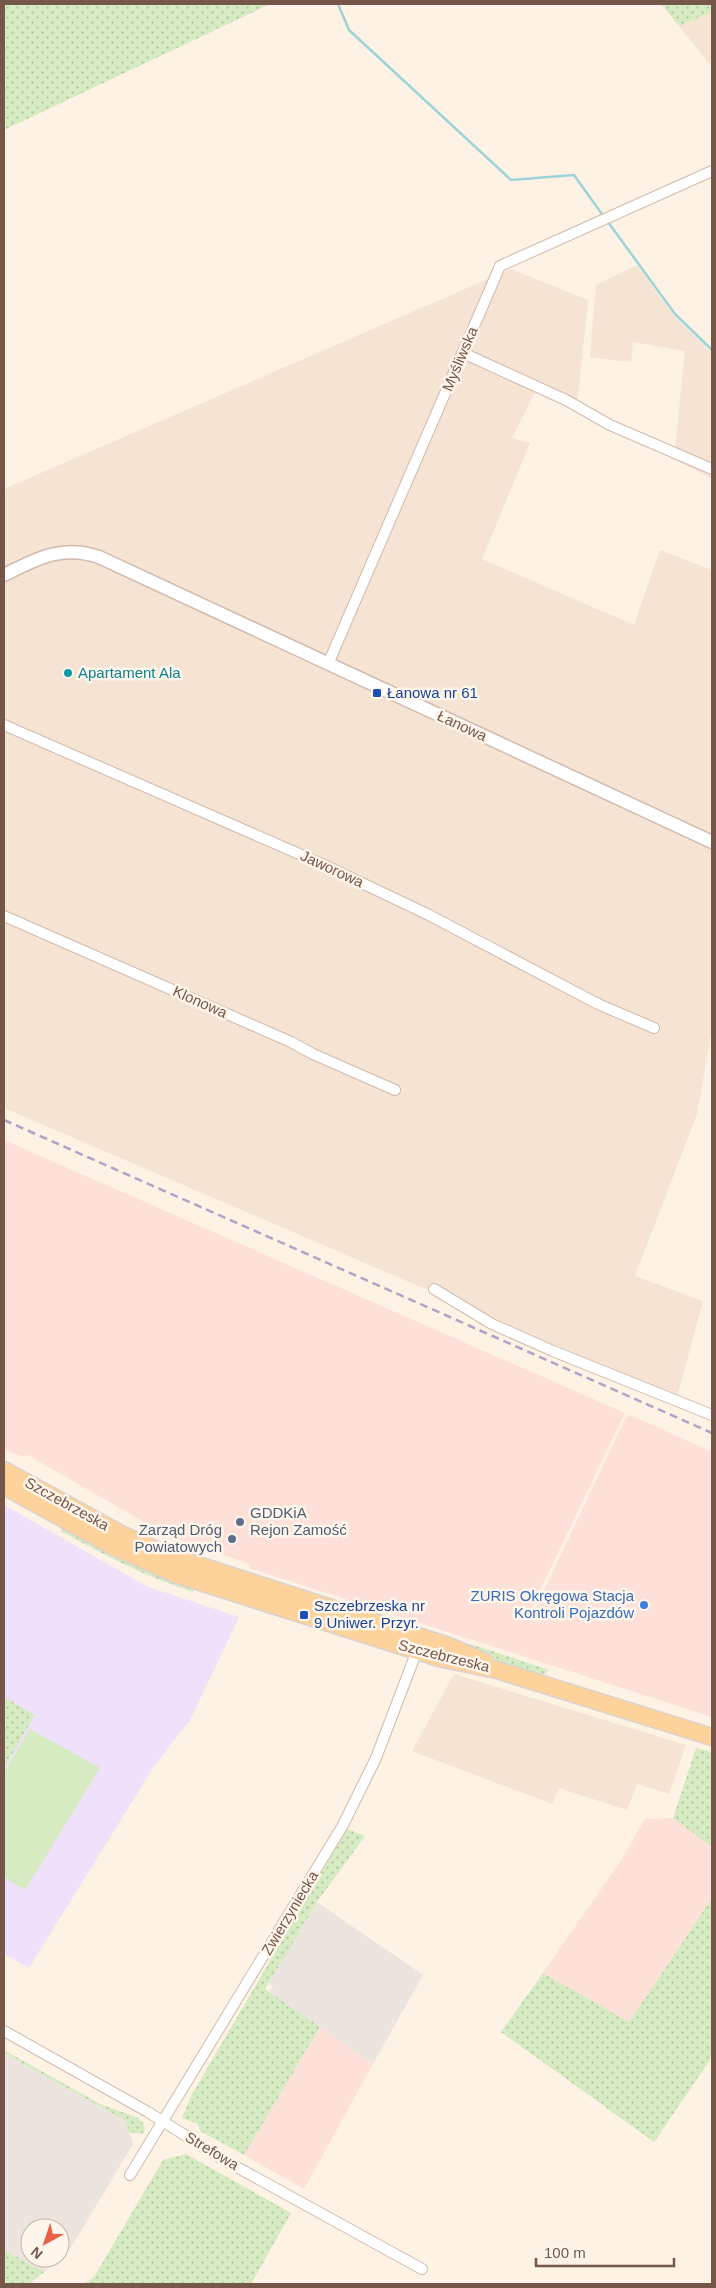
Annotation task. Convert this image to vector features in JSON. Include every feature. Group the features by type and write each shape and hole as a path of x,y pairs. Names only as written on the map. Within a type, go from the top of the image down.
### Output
{"main road":[{"name":"Szczebrzeska","path":"4,1470 123,1535 170,1556 419,1644"},
{"name":"Szczebrzeska","path":"4,1486 109,1544 157,1567 419,1644 474,1656 500,1671 712,1737"}],"street":[{"name":"Myśliwska","path":"328,664 500,266 712,171"},
{"path":"463,353 566,400 610,425 712,469"},
{"name":"Łanowa","path":"4,575 37,558 55,552 78,552 103,559 712,842"},
{"name":"Jaworowa","path":"4,725 331,868 430,915 598,1004 654,1028"},
{"name":"Klonowa","path":"4,916 291,1042 313,1054 395,1090"},
{"path":"434,1289 492,1324 553,1352 712,1415"},
{"name":"Zwierzyniecka","path":"130,2175 343,1826 379,1751 419,1644"},
{"name":"Strefowa","path":"4,2031 163,2121 224,2160 422,2269"}],"shaded area":[{"path":"712,12 712,67 679,26"},
{"path":"637,265 674,316 712,353 712,479 674,459 685,351 633,342 631,362 590,357 596,285"},
{"path":"511,269 588,300 577,407 535,392 512,438 530,443 482,559 634,625 660,550 712,570 712,1028 697,1114 635,1276 703,1301 677,1397 4,1108 4,489"},
{"path":"4,1140 625,1413 529,1613 533,1614 625,1419 630,1415 712,1452 712,1717 249,1568 250,1564 168,1536 28,1455 22,1456 4,1450"},
{"path":"4,1505 146,1586 239,1617 190,1720 153,1768 29,1968 4,1954"},
{"path":"454,1674 686,1745 669,1794 637,1784 627,1810 559,1788 552,1804 412,1751"},
{"path":"673,1818 712,1847 712,1898 629,2022 543,1973 620,1862 645,1819"},
{"path":"317,1902 423,1975 373,2064 269,1992 273,1986 268,1983"},
{"path":"320,2027 373,2064 304,2189 244,2155"},
{"path":"4,2053 126,2121 133,2144 70,2249 70,2218 20,2218 20,2259 4,2250"},
{"path":"37,2268 49,2268 44,2272"}],"green space":[{"path":"4,4 270,4 4,130"},
{"path":"661,4 712,4 712,12 679,26"},
{"path":"63,1524 193,1588 193,1592 125,1565 93,1549 61,1531"},
{"path":"468,1643 549,1670 541,1675 523,1671 479,1652"},
{"path":"4,1697 35,1715 4,1768"},
{"path":"30,1729 100,1768 25,1890 4,1877 4,1772"},
{"path":"696,1748 712,1752 712,1847 673,1818"},
{"path":"347,1829 365,1836 317,1902 265,1989 320,2027 244,2155 200,2131 198,2124 182,2118 191,2096"},
{"path":"712,1898 712,2057 654,2142 501,2032 543,1973 629,2022"},
{"path":"4,2050 100,2104 138,2118 143,2123 145,2130 142,2134 129,2132 126,2121 4,2053"},
{"path":"186,2154 291,2213 251,2284 84,2284 94,2277 163,2160"},
{"path":"4,2250 20,2259 20,2268 37,2268 44,2272 29,2284 4,2284"}],"waterway":[{"path":"338,4 349,30 511,180 574,175 604,217"},
{"path":"608,222 675,314 712,350"}],"railway":[{"path":"4,1120 712,1433"}],"place":[{"name":"Apartament Ala","path":"68,673"},
{"name":"Łanowa nr 61","path":"377,693"},
{"name":"GDDKiA Rejon Zamość","path":"240,1522"},
{"name":"Zarząd Dróg Powiatowych","path":"232,1539"},
{"name":"ZURIS Okręgowa Stacja Kontroli Pojazdów","path":"644,1605"},
{"name":"Szczebrzeska nr 9 Uniwer. Przyr.","path":"304,1615"}]}
